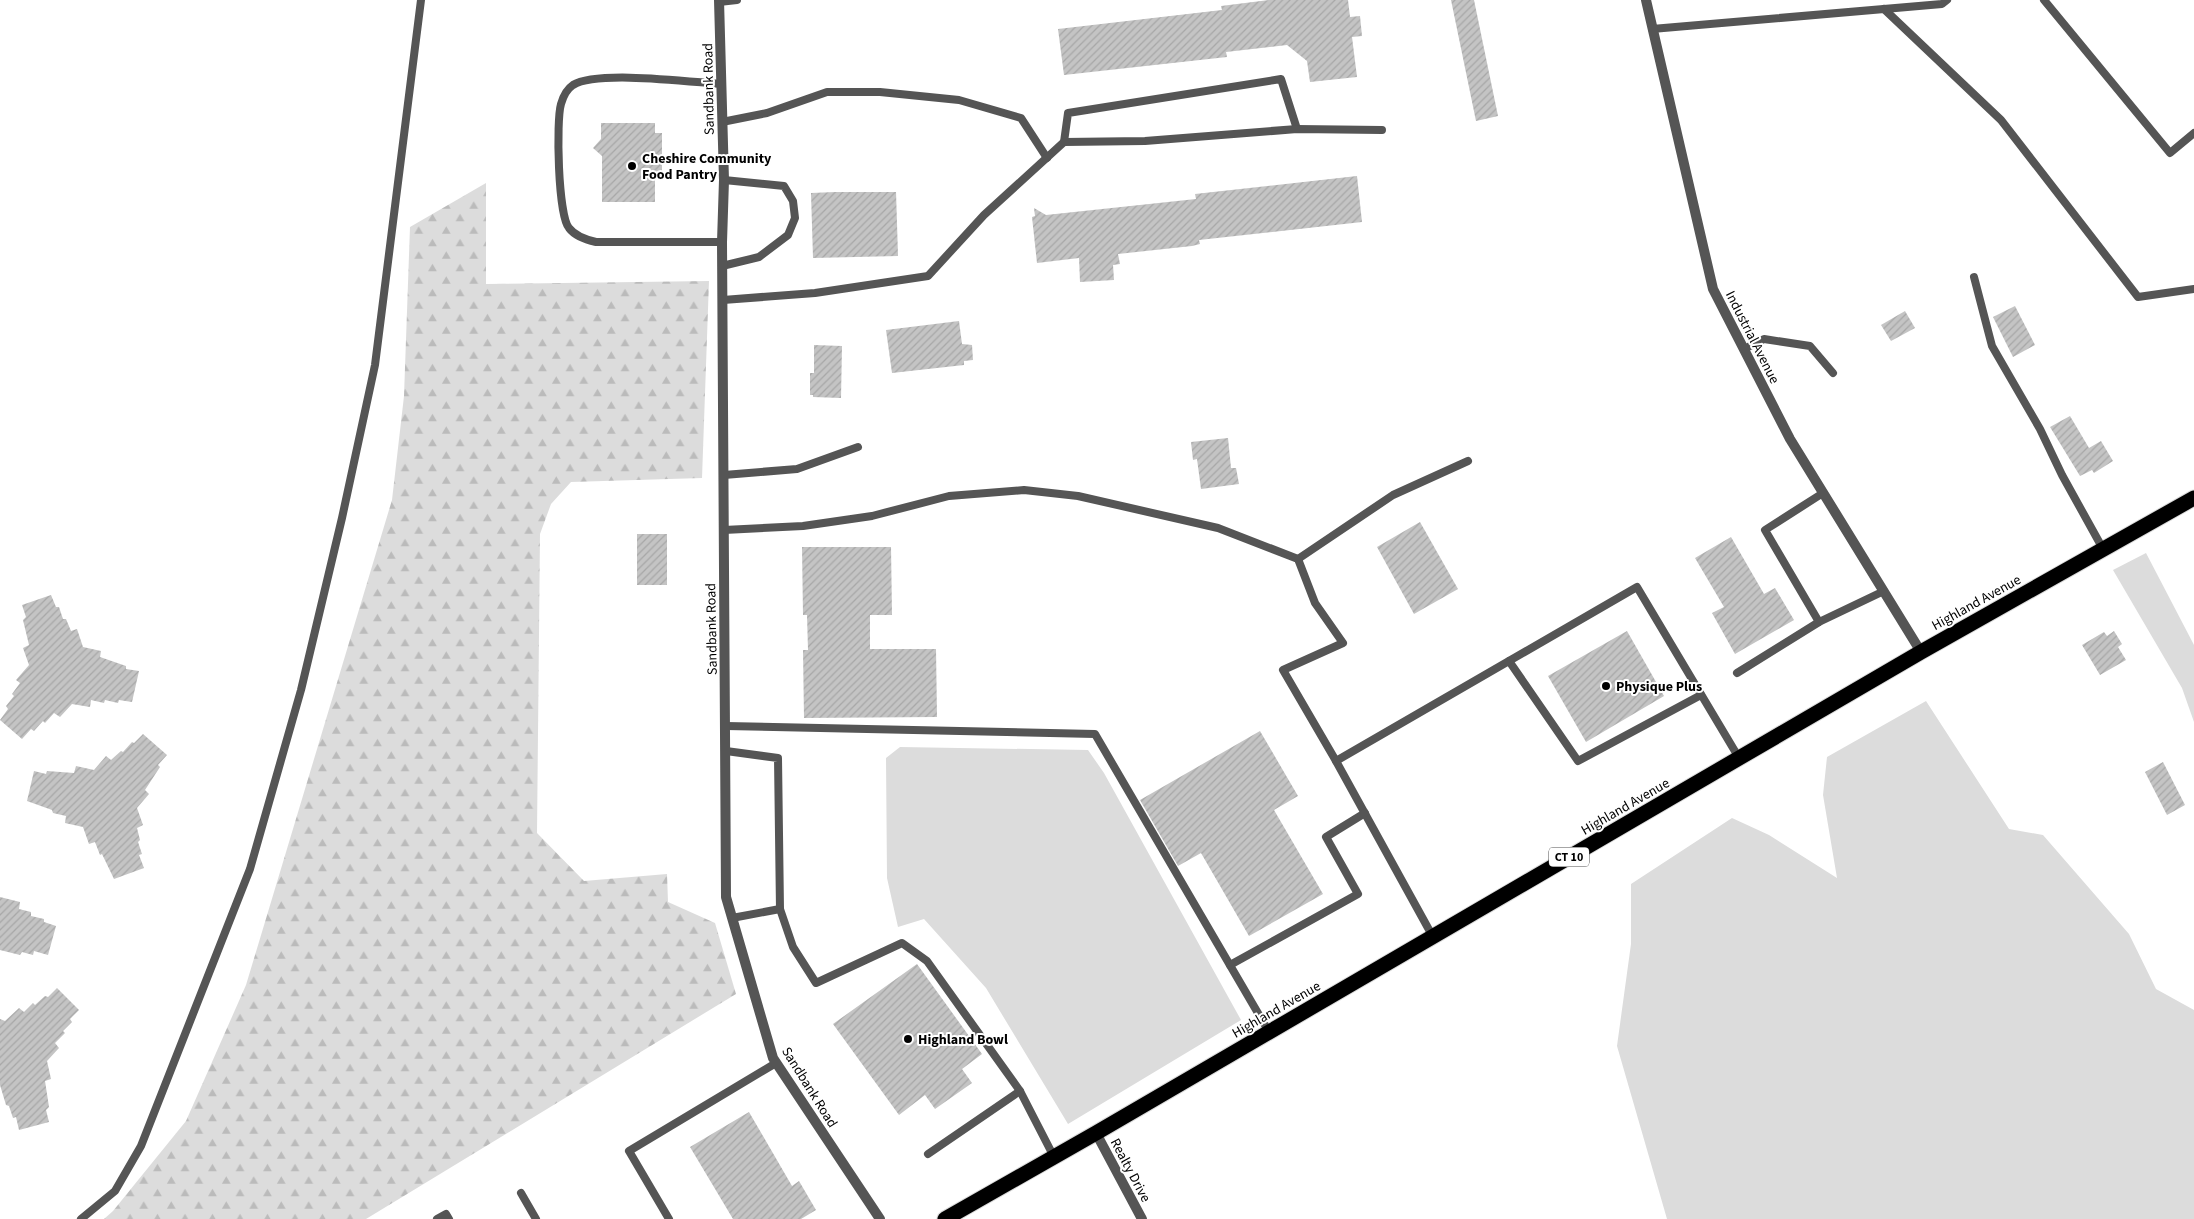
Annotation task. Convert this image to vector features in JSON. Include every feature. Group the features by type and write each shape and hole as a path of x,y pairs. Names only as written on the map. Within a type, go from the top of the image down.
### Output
{"highway":[{"name":"Highland Avenue","path":"945,1219 1921,652 2194,498"}],"street":[{"name":"Industrial Avenue","path":"1646,0 1713,289 1790,438 1921,652"},
{"name":"Sandbank Road","path":"719,1 724,180 722,266 726,897 773,1058 880,1219"},
{"name":"Realty Drive","path":"1096,1133 1142,1219"}],"lane":[{"path":"82,1219 115,1191 141,1146 250,868 300,690 342,518 374,365 421,0"},
{"path":"719,1 737,0"},
{"path":"1652,29 1942,4 1947,0"},
{"path":"2044,0 2170,153 2194,133"},
{"path":"1884,9 2001,120 2138,297 2194,289"},
{"path":"721,84 639,78 596,78 569,88 561,102 558,119 562,206 569,228 583,238 596,242 722,242"},
{"path":"723,300 815,293 928,276 984,215 1064,142 1068,113 1281,79 1297,129"},
{"path":"722,122 767,113 827,92 880,92 959,100 1021,118 1047,158"},
{"path":"1064,142 1145,141 1297,129 1382,130"},
{"path":"722,266 759,257 788,234 795,218 793,201 784,186 724,180"},
{"path":"1974,277 1992,346 2040,429 2062,475 2104,549"},
{"path":"1744,349 1764,339 1810,346 1833,373"},
{"path":"724,475 798,469 858,447"},
{"path":"1298,558 1393,495 1468,461"},
{"path":"724,530 803,526 872,516 949,496 1024,490 1078,496 1218,528 1298,558 1315,603 1342,643 1283,670 1433,936"},
{"path":"1819,622 1765,530 1823,493"},
{"path":"1336,761 1637,587 1739,758"},
{"path":"1737,673 1819,622 1884,591"},
{"path":"1509,661 1578,761 1701,695"},
{"path":"726,726 1095,734 1269,1032"},
{"path":"726,751 778,758 780,909 792,947 816,983 902,943 927,961 1020,1091 1054,1157"},
{"path":"1230,965 1358,894 1326,837 1365,814"},
{"path":"732,918 780,909"},
{"path":"669,1219 629,1150 776,1063"},
{"path":"928,1154 1020,1091"},
{"path":"521,1193 536,1219"},
{"path":"437,1219 446,1214 449,1219"}],"green space":[{"path":"486,183 486,284 709,281 702,478 571,482 551,504 540,534 537,833 584,881 667,874 668,902 715,923 736,994 366,1219 104,1219 113,1211 186,1121 246,985 392,500 404,396 410,227"},
{"path":"2146,553 2194,645 2194,722 2182,688 2113,570"},
{"path":"1926,701 2009,829 2043,835 2129,934 2156,989 2194,1010 2194,1219 1667,1219 1617,1046 1631,944 1631,884 1732,818 1769,835 1837,878 1823,795 1827,757"},
{"path":"900,747 1088,750 1104,773 1241,1020 1068,1124 986,988 924,919 898,927 887,878 886,758"}],"building":[{"path":"1269,0 1348,0 1350,17 1360,16 1362,36 1352,37 1357,77 1310,82 1307,61 1287,45 1226,52 1227,57 1064,75 1058,29 1222,10 1221,6"},
{"path":"1451,0 1474,0 1498,116 1476,121"},
{"name":"Cheshire Community Food Pantry","path":"601,123 655,123 655,133 662,133 662,175 655,176 655,202 602,202 602,156 593,148 601,139"},
{"path":"1357,176 1362,222 1199,240 1200,244 1192,246 1118,254 1120,264 1113,265 1114,280 1080,282 1079,258 1037,263 1032,217 1035,216 1034,208 1046,215 1196,199 1195,194"},
{"path":"896,192 898,256 813,258 811,193"},
{"path":"2015,306 2035,345 2013,357 1993,317"},
{"path":"1905,311 1915,328 1891,341 1881,325"},
{"path":"959,321 962,344 972,345 973,360 964,361 964,365 892,373 886,330"},
{"path":"814,345 842,346 841,398 813,397 813,395 810,395 810,373 814,373"},
{"path":"2070,416 2089,448 2101,441 2113,461 2094,473 2092,470 2080,476 2050,427"},
{"path":"1228,438 1231,468 1236,468 1239,484 1201,489 1197,459 1193,460 1191,442"},
{"path":"1420,522 1458,589 1414,614 1377,547"},
{"path":"637,534 667,534 667,585 637,585"},
{"path":"1731,537 1764,594 1775,588 1794,620 1735,654 1712,613 1724,607 1695,558"},
{"path":"802,547 891,547 892,615 870,615 870,649 936,649 937,717 804,718 803,650 808,650 807,615 803,615"},
{"path":"51,595 71,631 77,629 83,647 101,651 100,657 126,666 126,669 139,671 132,702 119,700 118,703 105,700 104,703 91,700 90,707 72,704 60,717 54,713 34,731 31,729 22,739 0,720 8,709 6,706 14,696 12,694 20,683 16,680 29,665 23,648 29,645 23,620 26,617 22,605"},
{"name":"Physique Plus","path":"1627,631 1664,696 1586,742 1548,676"},
{"path":"2114,631 2122,644 2118,647 2126,660 2100,675 2082,645 2104,632 2107,636"},
{"path":"1260,731 1298,796 1274,810 1323,894 1249,936 1201,853 1178,866 1140,800"},
{"path":"143,734 167,755 158,765 160,767 145,790 149,794 137,808 143,825 137,828 140,840 138,842 142,854 139,855 144,868 114,879 95,842 89,844 83,827 65,823 66,816 53,813 52,810 27,801 34,771 46,774 47,771 74,773 76,766 94,770 106,756 111,760"},
{"path":"2163,762 2185,805 2167,815 2145,772"},
{"path":"0,897 20,902 19,909 31,912 31,916 44,919 44,922 56,926 48,955 34,951 33,955 22,952 20,955 0,950"},
{"name":"Highland Bowl","path":"917,964 982,1054 962,1069 972,1083 935,1109 925,1095 899,1115 833,1024"},
{"path":"57,988 79,1010 70,1019 72,1022 63,1031 65,1033 55,1043 59,1048 47,1061 51,1079 45,1081 49,1107 46,1110 49,1122 19,1130 16,1117 13,1118 9,1106 6,1105 0,1085 0,1019 5,1021 19,1008 24,1012 33,1003 35,1005 45,996 48,997"},
{"path":"749,1112 792,1186 799,1181 816,1210 801,1219 733,1219 690,1147"}],"place":[{"name":"Cheshire Community Food Pantry","path":"632,166"},
{"name":"Physique Plus","path":"1606,686"},
{"name":"Highland Bowl","path":"908,1039"}]}
